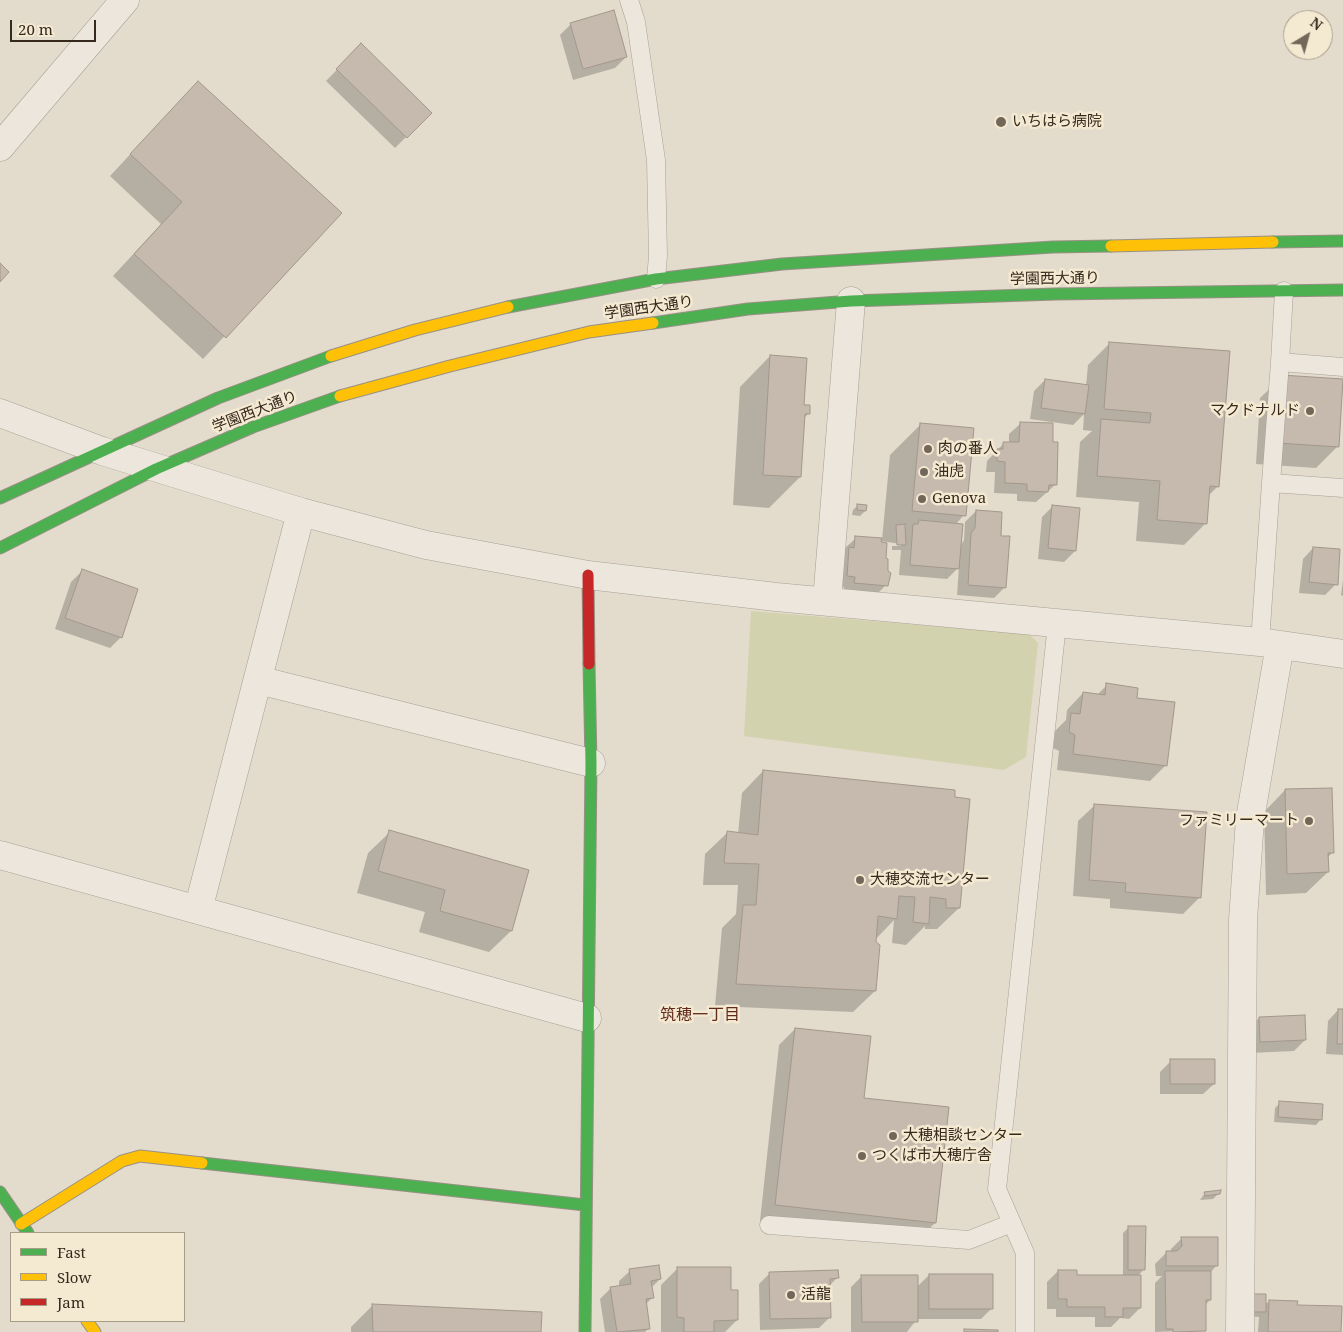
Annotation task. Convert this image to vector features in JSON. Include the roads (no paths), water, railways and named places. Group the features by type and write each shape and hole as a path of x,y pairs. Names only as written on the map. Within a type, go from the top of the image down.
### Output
{"main road":[{"name":"学園西大通り","path":"0,498 218,398 318,360 414,330 534,300 656,279 782,264 1043,247 1342,241"},
{"name":"学園西大通り","path":"0,548 156,468 253,427 341,396 450,366 588,332 748,309 851,301 1056,294 1342,291"},
{"path":"585,1332 591,763 588,575"},
{"path":"0,1192 24,1228 122,1161 140,1156 585,1205"}],"street":[{"path":"0,147 125,0"},
{"path":"827,601 851,301"},
{"path":"0,413 102,451 302,512 426,545 588,575 776,598 827,601 1270,643 1343,654"},
{"path":"198,910 302,512"},
{"path":"1240,1332 1242,920 1250,819 1270,643"},
{"path":"258,680 591,763"},
{"path":"0,855 587,1018"}],"lane":[{"path":"629,0 636,22 656,160 658,256 656,279"},
{"path":"1270,643 1271,483 1284,291"},
{"path":"1280,362 1343,367"},
{"path":"1271,483 1343,488"},
{"path":"1025,1332 1025,1253 996,1190 1056,624"},
{"path":"769,1225 969,1240 1012,1224"}],"place":[{"name":"いちはら病院","path":"1001,122"},
{"name":"マクドナルド","path":"1310,411"},
{"name":"肉の番人","path":"928,449"},
{"name":"油虎","path":"924,472"},
{"name":"Genova","path":"922,499"},
{"name":"ファミリーマート","path":"1309,821"},
{"name":"大穂交流センター","path":"860,880"},
{"name":"大穂相談センター","path":"893,1136"},
{"name":"つくば市大穂庁舎","path":"862,1156"},
{"name":"活龍","path":"791,1295"}],"district":[{"name":"筑穂一丁目","path":"700,1015"}]}
